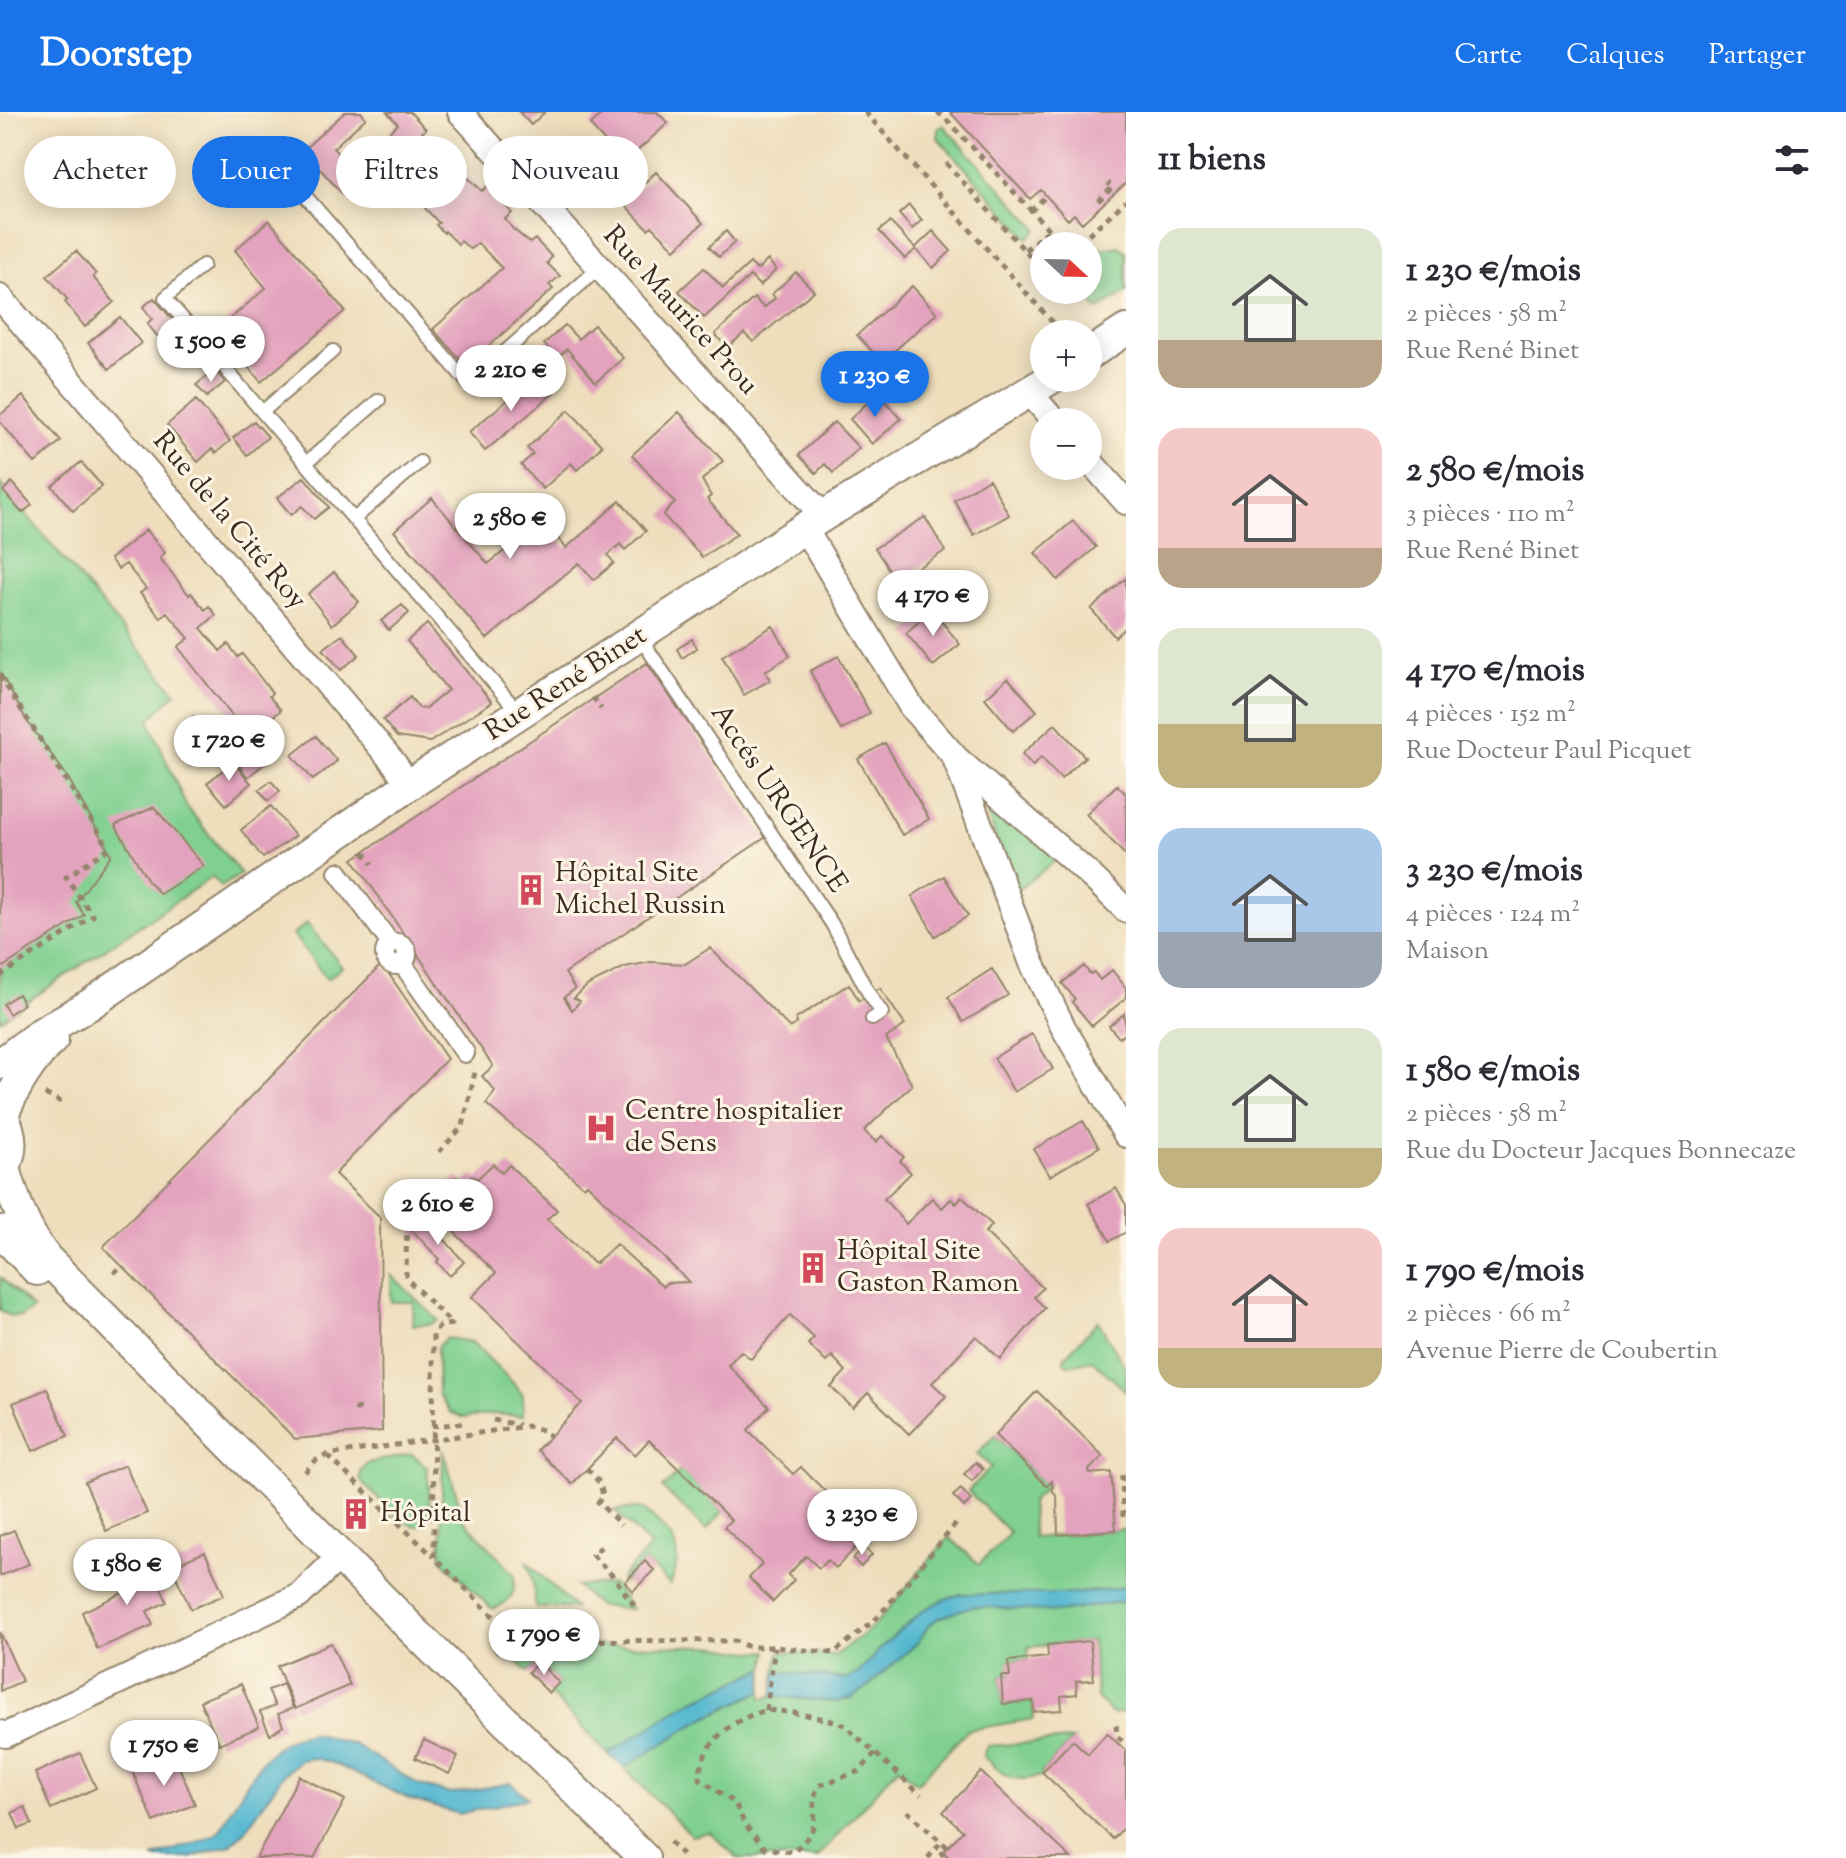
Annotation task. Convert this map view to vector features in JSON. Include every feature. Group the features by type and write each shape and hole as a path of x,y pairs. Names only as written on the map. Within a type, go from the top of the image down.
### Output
{"street":[{"name":"Rue Maurice Prou","path":"460,112 600,267 814,522 912,708 956,758"},
{"name":"Rue de la Cité Roy","path":"0,297 384,751 409,785"},
{"path":"1102,346 1126,330"},
{"name":"Rue René Binet","path":"0,1064 41,1033 89,1005 409,785 814,522 1030,392"},
{"path":"1102,475 1126,502"},
{"path":"956,758 1088,880 1126,910"},
{"path":"956,758 1063,1027 1126,1135"},
{"path":"338,872 391,944 386,949 386,959 395,965 402,963 465,1053"},
{"name":"Rue René Binet","path":"2,1114 38,1053 89,1005"},
{"path":"2,1114 11,1141 2,1171 20,1214 46,1258 644,1858"},
{"path":"0,1231 78,1314 174,1408 221,1434"},
{"path":"0,1733 6,1735 299,1596 340,1556"}],"lane":[{"path":"316,208 469,384 600,267"},
{"path":"203,265 165,298 520,714"},
{"path":"262,412 333,351"},
{"path":"306,463 379,400"},
{"path":"354,519 420,462"},
{"name":"Accés URGENCE","path":"639,636 832,924 882,1013 872,1019"}],"path":[{"path":"865,112 1051,320"},
{"path":"937,112 1051,232"},
{"path":"946,163 1030,256"},
{"path":"1098,201 1113,187 1108,183"},
{"path":"1031,211 1046,196"},
{"path":"1094,232 1126,201"},
{"path":"1025,250 1030,246"},
{"path":"0,676 109,848 104,847 66,877 93,916 0,976"},
{"path":"594,698 601,709"},
{"path":"364,851 372,864"},
{"path":"439,1152 463,1126 468,1108 475,1069 465,1053"},
{"path":"407,1187 406,1278 452,1324 440,1326 433,1334 434,1557"},
{"path":"114,1273 121,1266"},
{"path":"354,1409 362,1408"},
{"path":"493,1420 542,1430 550,1436"},
{"path":"432,1426 465,1423"},
{"path":"305,1472 315,1461 327,1455 527,1426"},
{"path":"327,1455 517,1640"},
{"path":"587,1469 600,1483 603,1496 598,1502 621,1525"},
{"path":"1122,1475 1123,1517 1126,1521"},
{"path":"495,1652 517,1640 735,1641 749,1647 834,1653 877,1618 956,1524"},
{"path":"601,1547 592,1555 613,1576 636,1608"},
{"path":"766,1710 775,1647"},
{"path":"875,1753 860,1771 820,1785 816,1790 814,1828 807,1840 792,1852 765,1848 745,1825 735,1803 700,1779 700,1764 722,1730 766,1710 832,1720 844,1725 875,1753 921,1795"},
{"path":"1116,1725 1117,1736 1126,1744"},
{"path":"907,1811 948,1848 938,1858"},
{"path":"928,1858 941,1842"}],"green space":[{"path":"943,125 1038,229 1030,232 1028,238 938,138 938,129"},
{"path":"1119,246 1126,251 1126,292 1098,310 1092,304 1102,304 1102,249"},
{"path":"0,483 176,693 149,720 186,806 241,874 221,887 212,877 0,1020"},
{"path":"980,794 1059,858 1015,892"},
{"path":"307,923 342,967 327,979 293,935"},
{"path":"391,1275 438,1320 431,1324 413,1325 414,1302 391,1302"},
{"path":"0,1277 33,1309 20,1317 0,1310"},
{"path":"1098,1321 1126,1369 1126,1391 1092,1360 1070,1365 1064,1362 1064,1358"},
{"path":"446,1338 472,1342 514,1384 523,1395 523,1416 492,1414 464,1418 450,1412 438,1394 437,1347"},
{"path":"995,1435 1047,1486 1031,1502 1033,1538 1125,1529 1126,1587 1073,1594 960,1594 925,1609 858,1673 846,1679 776,1671 779,1652 835,1655 874,1626 949,1537 979,1564 1010,1533 968,1491 991,1467 977,1454"},
{"path":"443,1449 464,1520 514,1574 511,1597 492,1609 441,1559"},
{"path":"412,1454 427,1467 430,1496 429,1513 424,1523 416,1526 396,1515 360,1478 368,1463"},
{"path":"681,1470 723,1512 706,1530 663,1488"},
{"path":"642,1508 673,1541 677,1560 670,1585 645,1561 623,1583 621,1578 651,1546 614,1510"},
{"path":"526,1561 575,1608 536,1608 532,1576"},
{"path":"613,1584 632,1609 598,1606 576,1586"},
{"path":"1126,1601 1126,1712 1112,1714 1097,1698 1092,1641 1028,1647 1029,1659 1009,1661 1010,1676 1001,1676 1003,1704 1033,1701 1034,1719 968,1730 917,1783 898,1767 817,1858 737,1858 710,1832 692,1836 624,1768 704,1718 762,1691 762,1699 773,1696 836,1702 851,1698 918,1642 929,1625 972,1605 1058,1612"},
{"path":"516,1645 710,1646 750,1652 768,1651 765,1668 684,1705 608,1754 549,1693 559,1683 539,1662 528,1672 504,1648"},
{"path":"1073,1740 1042,1772 1042,1776 1031,1778 1009,1777 983,1756 987,1746"}],"water":[{"path":"1126,1587 1126,1601 1058,1612 972,1606 929,1625 918,1642 864,1690 850,1698 836,1702 773,1696 776,1671 846,1679 858,1673 925,1609 961,1594 1073,1594"},
{"path":"765,1668 762,1691 704,1718 624,1768 608,1754 684,1705"},
{"path":"312,1733 353,1744 419,1785 451,1794 511,1783 528,1798 459,1814 409,1799 333,1763 314,1758 300,1760 283,1775 245,1831 230,1845 190,1858 153,1858 217,1833 271,1751 296,1737"}],"building":[{"path":"345,112 361,112 366,118 346,136 336,136 333,148 336,151 336,187 320,169 318,136"},
{"path":"387,112 410,112 426,129 419,136 390,136 388,133 398,124"},
{"path":"519,112 545,112 531,125"},
{"path":"604,112 657,112 668,123 648,141 648,136 600,136 590,125"},
{"path":"950,112 1126,112 1126,183 1082,223 1074,214 1068,220 1041,190 1030,199"},
{"path":"656,172 703,223 675,249 652,226 648,229 628,208 648,208 648,180"},
{"path":"467,177 483,190 483,208 508,208 512,213 505,219 530,243 535,239 552,257 547,263 560,276 549,285 553,289 466,366 433,329 502,268 478,243 470,249 461,241 458,244 436,225 439,223 425,208 467,208"},
{"path":"909,205 922,220 912,229 899,214"},
{"path":"269,220 345,311 261,382 217,330 266,288 235,250"},
{"path":"890,222 916,249 905,259 879,231"},
{"path":"726,231 735,242 719,257 709,247"},
{"path":"933,231 951,251 933,268 915,248"},
{"path":"76,251 114,302 85,327 65,302 68,300 47,276"},
{"path":"768,260 776,270 760,286 750,276 704,318 679,291 704,268 723,288 750,263 757,270"},
{"path":"796,272 814,291 753,342 744,333 727,348 715,334 754,298 764,308 775,298 772,294"},
{"path":"912,286 937,313 882,362 857,335"},
{"path":"154,298 178,326 161,340 147,324 152,319 143,307"},
{"path":"120,317 141,343 109,369 88,343"},
{"path":"565,325 578,339 594,325 623,358 596,382 567,349 557,358 544,344"},
{"path":"215,370 225,382 207,397 196,385"},
{"path":"538,375 554,393 485,451 469,432"},
{"path":"878,393 901,419 872,444 850,419"},
{"path":"23,396 61,441 35,463 0,422 0,415"},
{"path":"196,400 230,441 216,453 212,449 198,462 167,425"},
{"path":"569,410 602,446 577,470 571,463 543,489 521,465 533,454 527,448"},
{"path":"679,412 723,461 702,480 711,496 707,499 737,534 702,557 663,515 675,503 632,455"},
{"path":"254,421 268,437 247,455 233,438"},
{"path":"834,422 859,448 833,473 825,464 816,473 799,455"},
{"path":"81,462 102,486 73,511 52,486"},
{"path":"304,477 329,507 314,519 302,506 291,515 277,498"},
{"path":"989,479 1009,515 974,535 954,500"},
{"path":"12,482 32,505 22,513 3,491"},
{"path":"432,498 488,564 543,520 566,548 620,501 646,531 625,550 620,544 608,555 614,563 594,580 579,563 487,639 394,531"},
{"path":"925,517 945,551 896,581 875,548"},
{"path":"1073,521 1096,547 1058,580 1035,553"},
{"path":"146,530 165,553 160,558 189,595 191,593 205,610 209,606 216,615 201,628 220,651 228,644 238,657 242,654 281,710 248,736 178,647 189,638 167,612 161,618 140,593 146,589 126,564 118,569 110,559"},
{"path":"334,572 359,602 332,625 308,594"},
{"path":"1126,578 1126,627 1115,637 1091,609"},
{"path":"402,605 409,613 389,630 381,621"},
{"path":"932,610 960,644 933,666 906,633"},
{"path":"427,624 492,702 430,742 397,737 383,720 410,697 419,708 425,709 448,690 407,641"},
{"path":"773,626 790,656 765,671 770,680 744,695 722,656"},
{"path":"342,635 359,655 341,670 323,649"},
{"path":"692,639 697,648 682,658 677,649"},
{"path":"838,656 870,713 841,730 810,671"},
{"path":"647,663 766,837 565,973 575,989 564,997 572,1010 580,1001 574,998 588,985 625,967 651,962 685,964 710,948 790,1028 797,1023 796,1019 849,984 859,1001 880,988 905,1025 886,1038 912,1085 864,1131 876,1142 882,1136 904,1157 900,1161 911,1173 884,1199 906,1224 932,1198 942,1208 951,1199 956,1204 962,1197 992,1225 985,1232 1043,1288 1034,1297 1045,1308 1000,1359 976,1336 932,1383 946,1396 909,1434 868,1393 853,1408 831,1387 846,1371 832,1356 826,1362 808,1344 814,1338 790,1315 751,1359 741,1351 728,1365 769,1407 748,1430 793,1474 801,1467 847,1513 859,1501 875,1518 863,1532 867,1536 836,1568 828,1560 819,1568 806,1556 788,1575 794,1580 773,1602 749,1578 762,1564 724,1527 731,1520 649,1440 635,1455 617,1438 572,1484 537,1450 582,1403 472,1297 496,1273 439,1217 455,1193 448,1185 457,1177 464,1184 472,1175 477,1179 493,1164 502,1173 509,1165 557,1210 547,1219 595,1264 616,1244 663,1287 666,1283 689,1282 587,1184 584,1187 486,1104 495,1091 482,1076 493,1066 353,859"},
{"path":"0,672 27,721 67,776 111,855 76,902 84,915 0,969"},
{"path":"1008,678 1037,711 1013,731 985,698"},
{"path":"194,716 221,748 208,759 181,726"},
{"path":"1055,724 1085,757 1061,779 1041,757 1033,766 1022,754"},
{"path":"316,736 337,761 313,780 292,755"},
{"path":"885,743 929,819 902,835 858,759"},
{"path":"267,745 274,756 248,777 240,767"},
{"path":"233,762 251,783 226,805 207,783"},
{"path":"271,781 280,791 268,801 259,790"},
{"path":"1117,785 1126,794 1126,856 1086,814"},
{"path":"271,806 295,836 263,858 241,830"},
{"path":"154,807 204,866 160,894 149,882 115,825"},
{"path":"944,876 968,916 935,936 912,896"},
{"path":"382,964 447,1059 335,1174 380,1217 382,1431 295,1439 103,1247"},
{"path":"1084,966 1100,980 1112,970 1126,988 1126,998 1092,1026 1072,1002 1075,999 1062,983"},
{"path":"992,969 1008,995 963,1022 948,997"},
{"path":"18,994 24,1004 9,1014 3,1004"},
{"path":"1124,1014 1126,1033 1119,1038 1109,1026"},
{"path":"1032,1034 1053,1069 1014,1092 994,1058"},
{"path":"1083,1121 1099,1147 1050,1176 1034,1149"},
{"path":"1116,1188 1126,1205 1126,1232 1110,1241 1088,1204"},
{"path":"425,1217 464,1262 450,1276 412,1230"},
{"path":"47,1389 68,1436 33,1451 13,1403"},
{"path":"1037,1391 1103,1456 1089,1470 1090,1474 1111,1472 1116,1530 1058,1535 1057,1497 1052,1481 1047,1486 995,1435"},
{"path":"976,1462 983,1469 972,1481 964,1474"},
{"path":"125,1465 147,1513 106,1531 85,1482"},
{"path":"961,1489 971,1500 964,1507 953,1496"},
{"path":"14,1530 29,1564 0,1576 0,1536"},
{"path":"864,1547 872,1555 861,1567 853,1559"},
{"path":"205,1552 224,1595 191,1609 171,1566"},
{"path":"148,1557 167,1602 147,1611 153,1625 97,1649 82,1612 131,1589 122,1569"},
{"path":"645,1561 654,1570 633,1591 625,1582"},
{"path":"0,1632 22,1681 0,1691"},
{"path":"1090,1641 1094,1680 1076,1681 1077,1694 1061,1696 1062,1710 1034,1712 1033,1701 1003,1704 1001,1676 1010,1676 1008,1661 1048,1657 1047,1645"},
{"path":"331,1643 350,1685 295,1709 277,1666"},
{"path":"539,1662 559,1683 549,1693 528,1672"},
{"path":"241,1684 259,1727 219,1744 200,1701"},
{"path":"283,1684 293,1708 278,1714 283,1726 270,1735 260,1712 275,1706 268,1690"},
{"path":"1107,1733 1126,1751 1126,1825 1113,1839 1042,1772 1073,1740 1088,1754"},
{"path":"424,1740 458,1756 449,1774 415,1758"},
{"path":"80,1753 96,1788 51,1809 35,1773"},
{"path":"173,1753 195,1804 154,1822 132,1771"},
{"path":"981,1772 1071,1858 950,1858 943,1852 963,1831 943,1812"},
{"path":"299,1776 345,1800 314,1858 256,1858"},
{"path":"25,1807 32,1824 19,1829 12,1813"}],"place":[{"name":"Hôpital Site Michel Russin","path":"531,890"},
{"name":"Centre hospitalier de Sens","path":"601,1128"},
{"name":"Hôpital Site Gaston Ramon","path":"813,1268"},
{"name":"Hôpital","path":"356,1514"}]}
